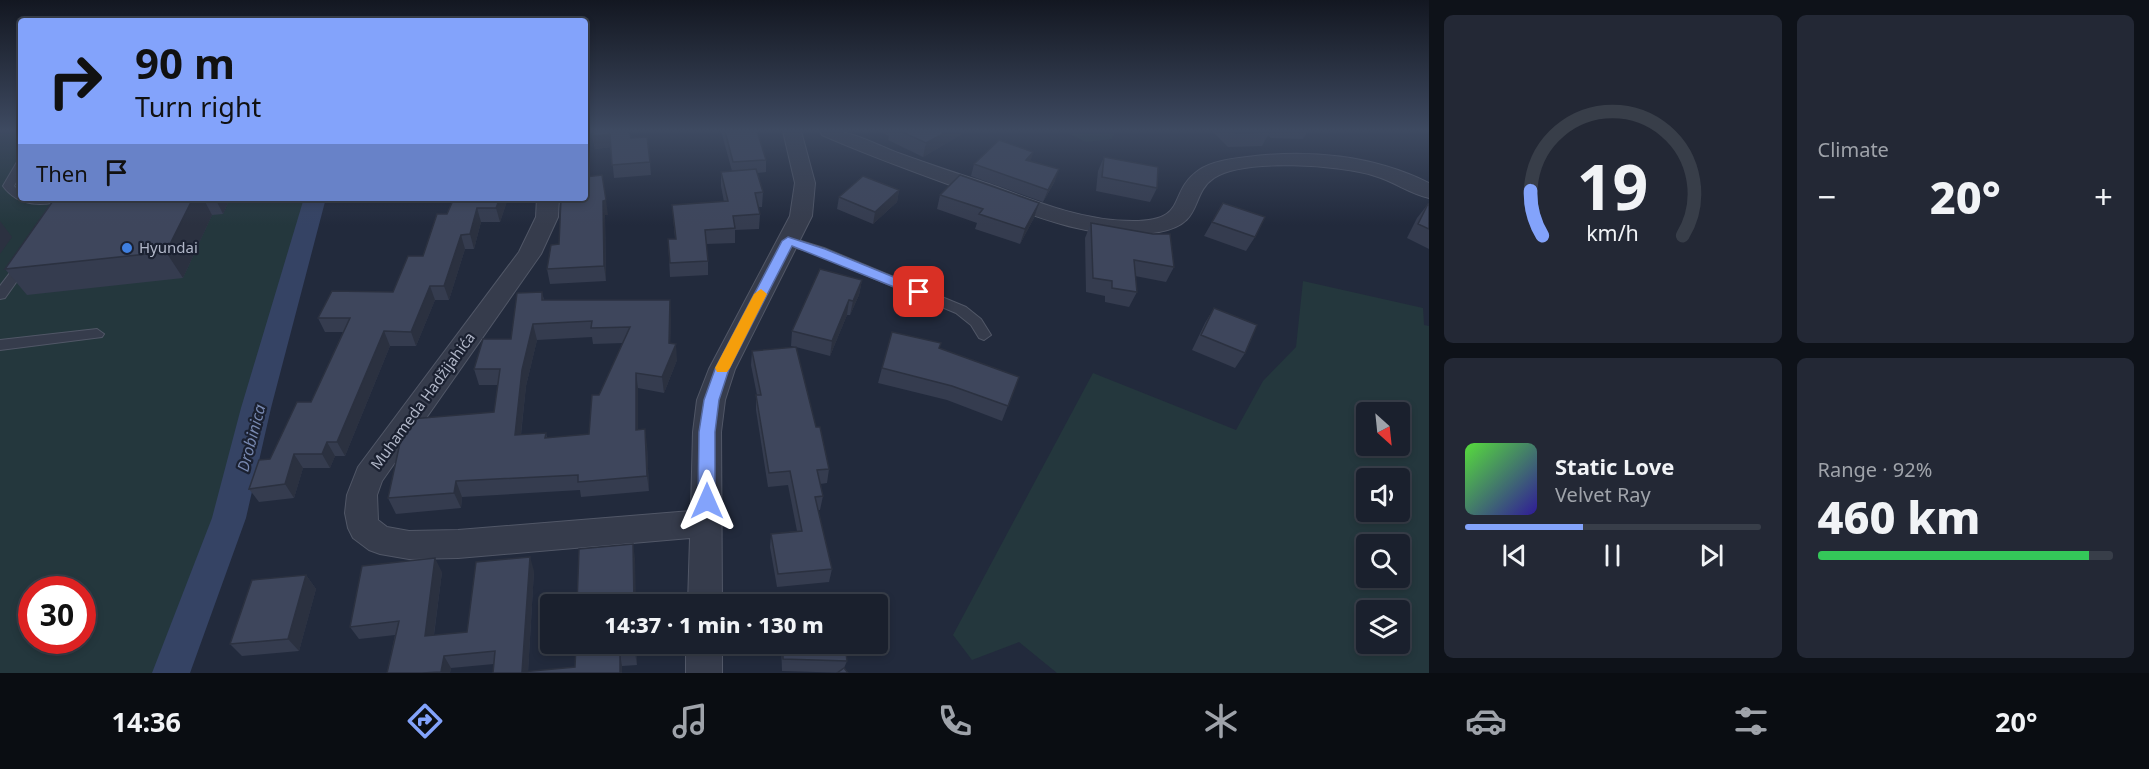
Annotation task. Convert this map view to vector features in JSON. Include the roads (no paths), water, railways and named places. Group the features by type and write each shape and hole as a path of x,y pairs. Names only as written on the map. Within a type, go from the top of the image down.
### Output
{"street":[{"path":"705,594 707,432 711,400 722,369 801,216 805,183 800,162"},
{"path":"906,162 1034,209 1097,225 1132,228 1160,226 1177,220 1195,188 1207,173 1233,164 1278,162"},
{"path":"1333,162 1351,164 1388,173 1429,192"},
{"name":"Muhameda Hadžijahića","path":"548,201 547,217 530,254 369,476 362,495 360,513 364,528 380,540 409,545 706,524"},
{"path":"704,654 704,673"}],"lane":[{"path":"0,174 18,165"},
{"path":"18,168 8,186 18,197"},
{"path":"40,201 68,201"},
{"path":"788,241 829,255 961,310 976,322 984,335"},
{"path":"0,295 33,251"},
{"path":"0,345 97,334"}],"waterway":[{"name":"Drobinica","path":"171,673 229,518 256,408 314,201"}],"place":[{"name":"Hyundai","path":"127,248"}]}
